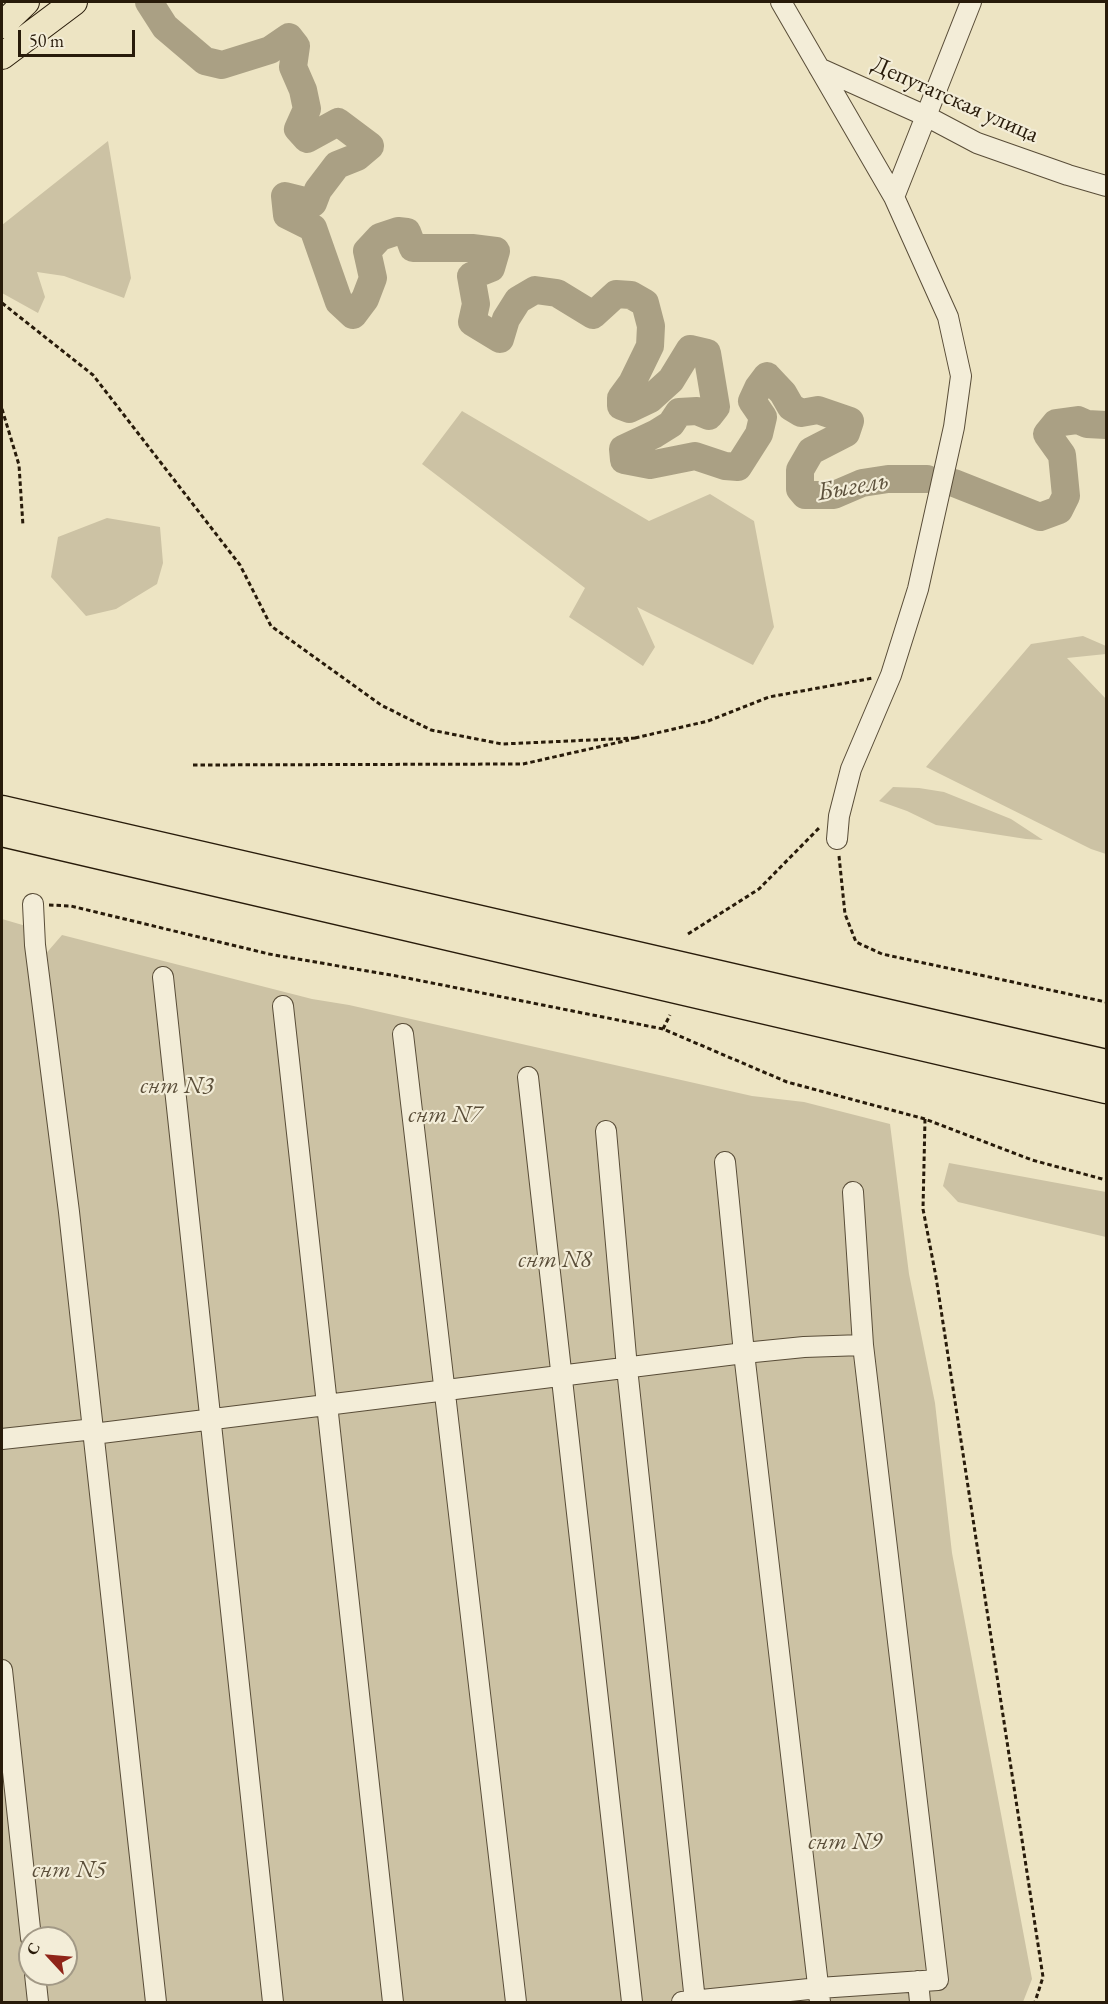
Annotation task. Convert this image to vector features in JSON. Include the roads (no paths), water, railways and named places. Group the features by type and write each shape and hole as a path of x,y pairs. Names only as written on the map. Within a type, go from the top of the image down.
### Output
{"highway":[{"path":"2,810 1107,1064"},
{"path":"2,832 1107,1089"}],"main road":[{"path":"3,23 26,2"},
{"path":"2,56 74,2"}],"street":[{"path":"780,2 894,196 948,317 961,376 954,427 918,589 891,675 851,769 838,816 837,839"},
{"path":"894,196 971,2"},
{"name":"Депутатская улица","path":"819,68 926,116 977,143 1068,175 1107,186"},
{"path":"33,904 35,945 69,1212 147,2002"},
{"path":"22,929 65,1239 156,2002"},
{"path":"163,977 273,2002"},
{"path":"283,1006 393,2002"},
{"path":"403,1034 516,2002"},
{"path":"528,1077 632,2002"},
{"path":"606,1131 688,2002 820,1995 938,1980 863,1345 853,1192"},
{"path":"725,1162 744,1353 820,1995"},
{"path":"2,1439 210,1419 744,1353 804,1347 863,1345"},
{"path":"2,1670 30,1926"},
{"path":"918,1981 920,2002"},
{"path":"36,1986 38,2002"}],"waterway":[{"name":"Быгель","path":"149,2 165,27 205,61 222,65 270,50 289,37 296,46 293,67 303,90 307,109 298,129 307,139 338,122 370,146 357,157 337,165 318,190 313,203 285,196 287,215 313,228 339,302 353,315 365,299 373,278 367,251 380,237 398,231 407,232 413,248 472,248 496,251 491,268 471,276 476,304 472,322 500,339 506,319 518,300 535,290 557,293 593,315 616,294 631,295 645,303 651,326 650,346 632,383 621,398 621,406 629,409 650,399 671,380 690,349 707,353 716,407 709,416 697,411 679,412 671,424 623,449 624,460 650,465 695,456 725,466 738,467 759,434 763,417 752,401 767,376 783,393 791,407 801,413 818,410 850,421 846,433 811,451 800,470 800,489 805,495 834,495 862,483 888,479 927,479"},
{"name":"Быгель","path":"954,483 1040,517 1059,510 1066,496 1062,455 1047,434 1056,423 1078,420 1087,424 1106,425"}],"park label":[{"name":"снт N3","path":"177,1086"},
{"name":"снт N7","path":"445,1115"},
{"name":"снт N8","path":"555,1260"},
{"name":"снт N9","path":"845,1842"},
{"name":"снт N5","path":"69,1870"}]}
